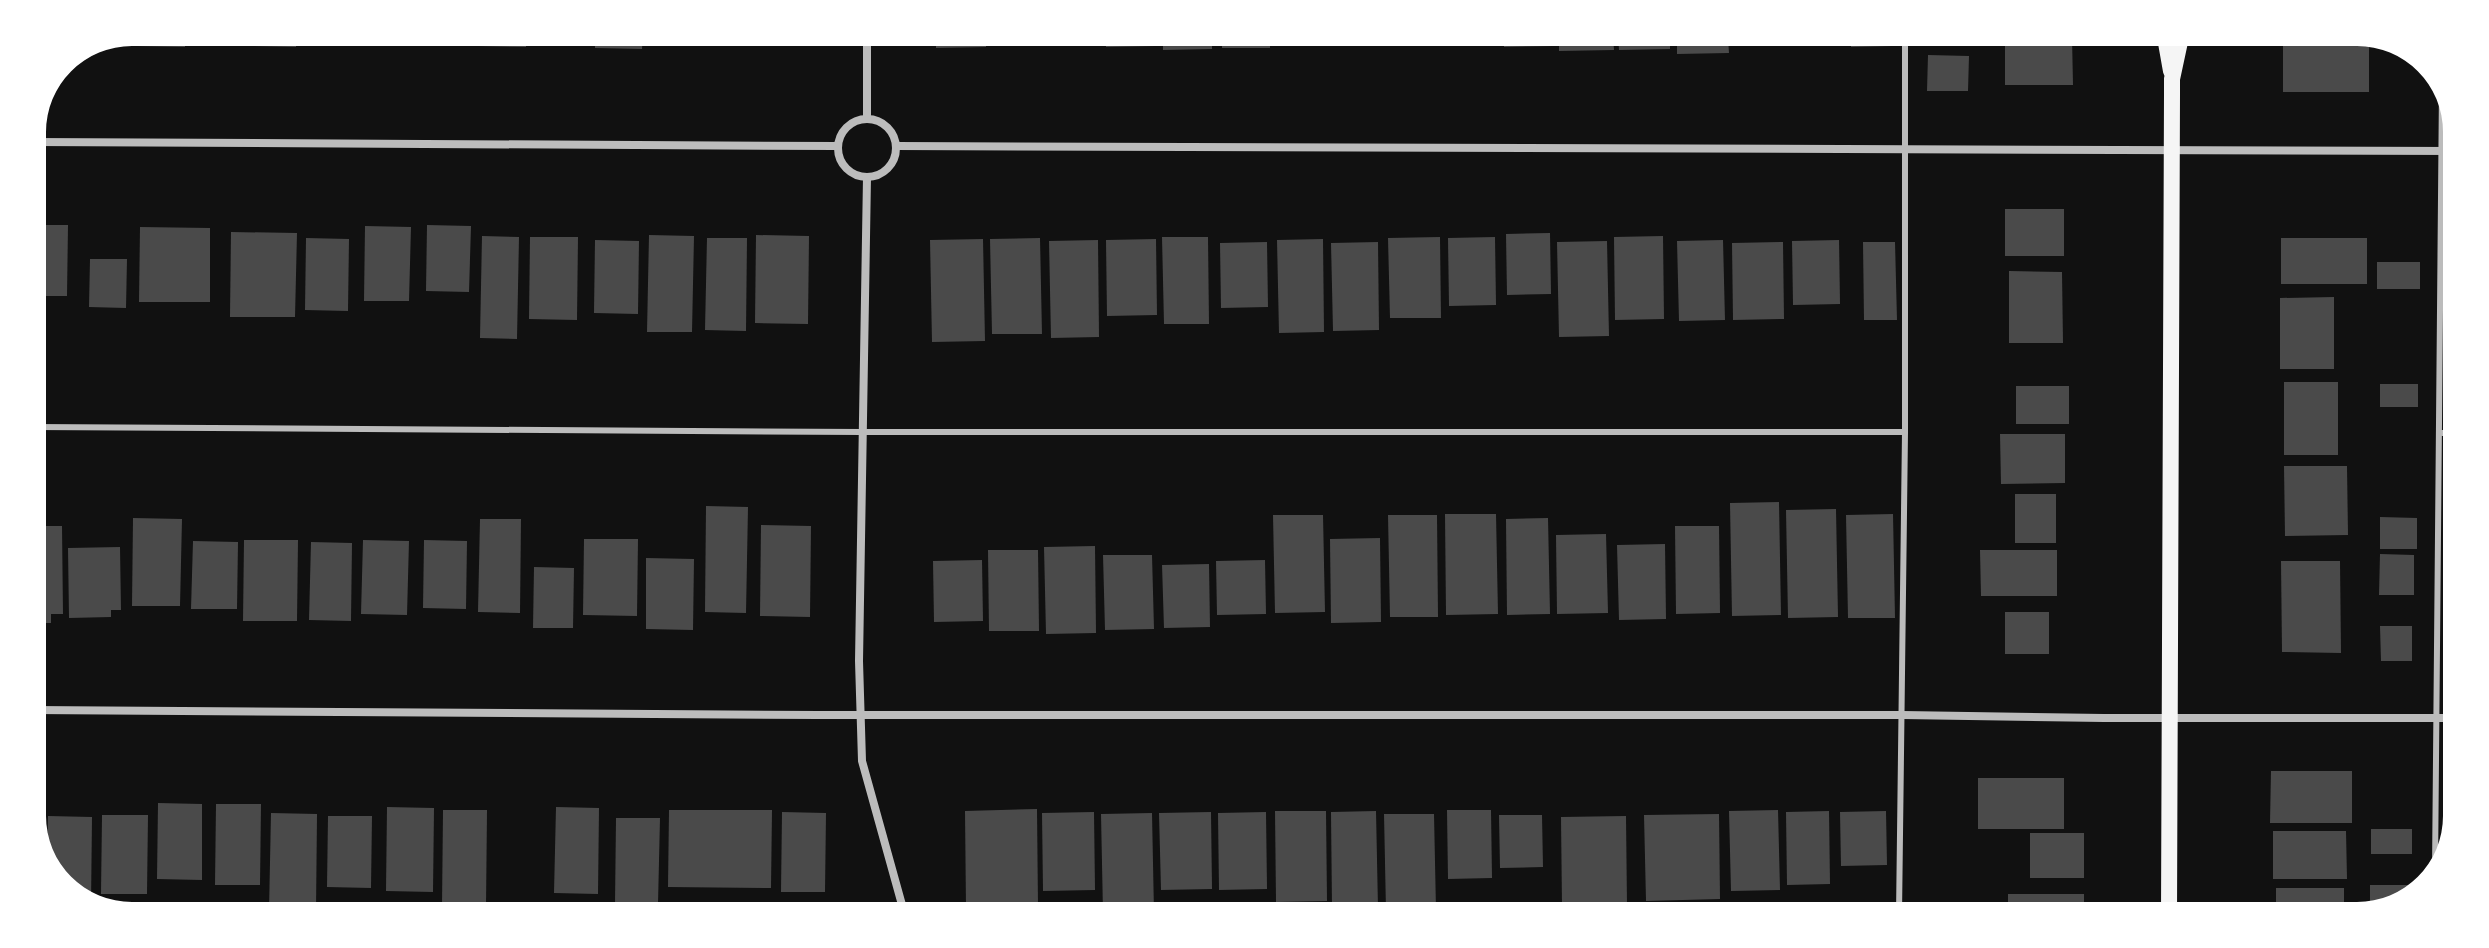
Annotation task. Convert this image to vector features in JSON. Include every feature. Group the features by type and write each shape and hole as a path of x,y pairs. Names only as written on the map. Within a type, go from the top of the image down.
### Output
{"main road":[{"path":"2166,46 2172,79 2169,902"},
{"path":"2172,79 2179,46"}],"street":[{"path":"867,46 867,118"},
{"path":"867,118 887,126 896,146 889,168 879,175 867,177 855,175 845,168 837,146 846,126 867,118"},
{"path":"46,142 837,146"},
{"path":"896,146 2441,151"},
{"path":"867,177 859,661 862,761 901,902"},
{"path":"46,710 2443,718"}],"lane":[{"path":"1899,902 1905,432 1905,46"},
{"path":"2435,851 2442,118"},
{"path":"46,427 863,432 1905,432"}],"building":[{"path":"595,46 642,46 642,49"},
{"path":"936,46 986,46 986,47"},
{"path":"1163,46 1212,46 1212,49 1163,50"},
{"path":"1222,46 1270,46 1270,48"},
{"path":"1559,46 1614,46 1614,50 1559,51"},
{"path":"1619,46 1670,46 1670,49 1619,50"},
{"path":"1677,46 1729,46 1729,53 1677,54"},
{"path":"2005,46 2072,46 2073,85 2005,85"},
{"path":"2283,46 2369,47 2369,92 2283,92"},
{"path":"1928,55 1969,56 1968,91 1927,91"},
{"path":"2005,209 2064,209 2064,256 2005,256"},
{"path":"46,225 68,225 67,296 46,296"},
{"path":"427,225 471,226 469,292 426,291"},
{"path":"365,226 411,227 409,301 364,301"},
{"path":"140,227 210,228 210,302 139,302"},
{"path":"231,232 297,233 295,317 230,317"},
{"path":"1550,233 1551,294 1507,295 1506,234"},
{"path":"649,235 694,236 692,332 647,332"},
{"path":"756,235 809,236 808,324 755,323"},
{"path":"482,236 519,237 517,339 480,338"},
{"path":"1663,236 1664,319 1615,320 1614,237"},
{"path":"530,237 578,237 577,320 529,319"},
{"path":"1162,237 1208,237 1209,324 1164,324"},
{"path":"1440,237 1441,318 1390,318 1388,238"},
{"path":"1495,237 1496,305 1449,306 1448,238"},
{"path":"306,238 349,239 348,311 305,310"},
{"path":"707,238 747,238 746,331 705,330"},
{"path":"1040,238 1042,334 992,334 990,239"},
{"path":"2281,238 2367,238 2367,284 2281,284"},
{"path":"983,239 985,341 932,342 930,240"},
{"path":"1156,239 1157,315 1107,316 1106,240"},
{"path":"1323,239 1324,332 1279,333 1277,240"},
{"path":"595,240 639,241 638,314 594,313"},
{"path":"1098,240 1099,337 1051,338 1049,241"},
{"path":"1723,240 1725,320 1679,321 1677,241"},
{"path":"1839,240 1840,304 1793,305 1792,241"},
{"path":"1607,241 1609,336 1559,337 1557,242"},
{"path":"1267,242 1268,307 1221,308 1220,243"},
{"path":"1378,242 1379,330 1333,331 1331,243"},
{"path":"1783,242 1784,319 1733,320 1732,243"},
{"path":"1863,242 1895,242 1897,320 1864,320"},
{"path":"90,259 127,259 126,308 89,307"},
{"path":"2377,262 2420,262 2420,289 2377,289"},
{"path":"2009,271 2062,272 2063,343 2009,343"},
{"path":"2334,297 2334,369 2280,369 2280,298"},
{"path":"2284,382 2338,382 2338,455 2284,455"},
{"path":"2380,384 2418,384 2418,407 2380,407"},
{"path":"2016,386 2069,386 2069,424 2016,424"},
{"path":"2000,434 2065,434 2065,483 2001,484"},
{"path":"2284,466 2347,466 2348,535 2285,536"},
{"path":"2015,494 2056,494 2056,543 2015,543"},
{"path":"1779,502 1781,615 1732,616 1730,503"},
{"path":"706,506 748,507 746,613 705,612"},
{"path":"1836,509 1838,617 1788,618 1786,510"},
{"path":"1445,514 1496,514 1498,614 1446,615"},
{"path":"1893,514 1895,618 1848,618 1846,515"},
{"path":"1273,515 1323,515 1325,612 1275,613"},
{"path":"1388,515 1437,515 1438,617 1390,617"},
{"path":"2380,517 2417,518 2417,549 2380,549"},
{"path":"133,518 182,519 180,606 132,606"},
{"path":"1548,518 1550,614 1507,615 1506,519"},
{"path":"480,519 521,519 520,613 478,612"},
{"path":"761,525 811,526 810,617 760,616"},
{"path":"46,526 62,526 63,614 51,614 51,623 46,623"},
{"path":"1675,526 1719,526 1720,613 1676,614"},
{"path":"1606,534 1608,613 1557,614 1556,535"},
{"path":"1380,538 1381,622 1331,623 1330,539"},
{"path":"584,539 638,539 637,616 583,615"},
{"path":"244,540 298,540 297,621 243,621"},
{"path":"363,540 409,541 407,615 361,614"},
{"path":"424,540 467,541 466,609 423,608"},
{"path":"193,541 238,542 237,609 191,609"},
{"path":"311,542 352,543 351,621 309,620"},
{"path":"1665,544 1666,619 1619,620 1617,545"},
{"path":"1095,546 1096,633 1046,634 1044,547"},
{"path":"120,547 121,610 111,610 111,617 69,618 68,548"},
{"path":"988,550 1038,550 1039,631 989,631"},
{"path":"1980,550 2057,550 2057,596 1981,596"},
{"path":"2380,554 2414,555 2414,595 2379,595"},
{"path":"1103,555 1152,555 1154,629 1105,630"},
{"path":"646,558 694,559 693,630 646,629"},
{"path":"982,560 983,621 934,622 933,561"},
{"path":"1265,560 1266,614 1217,615 1216,561"},
{"path":"2281,561 2340,561 2341,653 2282,652"},
{"path":"1209,564 1210,627 1164,628 1162,565"},
{"path":"534,567 574,568 573,628 533,628"},
{"path":"2005,612 2049,612 2049,654 2005,654"},
{"path":"2380,626 2412,626 2412,661 2381,661"},
{"path":"2271,771 2352,771 2352,823 2270,823"},
{"path":"1978,778 2064,778 2064,829 1978,829"},
{"path":"158,803 202,804 202,880 157,879"},
{"path":"216,804 261,804 260,885 215,885"},
{"path":"387,807 434,808 433,892 386,891"},
{"path":"556,807 599,808 598,894 554,893"},
{"path":"1037,809 1038,902 966,902 965,811"},
{"path":"443,810 487,810 486,902 442,902"},
{"path":"669,810 772,810 771,888 668,887"},
{"path":"1447,810 1491,810 1492,878 1448,879"},
{"path":"1778,810 1780,890 1731,891 1729,811"},
{"path":"1275,811 1326,811 1327,901 1276,902"},
{"path":"1376,811 1378,902 1332,902 1331,812"},
{"path":"1829,811 1830,884 1787,885 1786,812"},
{"path":"1886,811 1887,865 1841,866 1840,812"},
{"path":"782,812 826,813 825,892 781,892"},
{"path":"1094,812 1095,890 1043,891 1042,813"},
{"path":"1211,812 1212,889 1161,890 1159,813"},
{"path":"1266,812 1267,889 1219,890 1218,813"},
{"path":"271,813 317,814 316,902 269,902"},
{"path":"1152,813 1154,902 1103,902 1101,814"},
{"path":"1384,814 1434,814 1436,902 1386,902"},
{"path":"1719,814 1720,899 1646,901 1644,815"},
{"path":"102,815 148,815 147,894 101,894"},
{"path":"1499,815 1542,815 1543,867 1500,868"},
{"path":"48,816 92,817 91,891 64,869 57,859 48,831"},
{"path":"328,816 372,816 371,888 327,887"},
{"path":"1626,816 1627,902 1562,902 1561,817"},
{"path":"616,818 660,818 658,902 615,902"},
{"path":"2371,829 2412,829 2412,854 2371,854"},
{"path":"2273,831 2346,831 2347,879 2273,879"},
{"path":"2030,833 2084,833 2084,878 2030,878"},
{"path":"2370,885 2409,885 2400,891 2370,900"},
{"path":"2276,888 2344,888 2344,902 2276,902"},
{"path":"2008,894 2084,894 2084,902 2008,902"}]}
